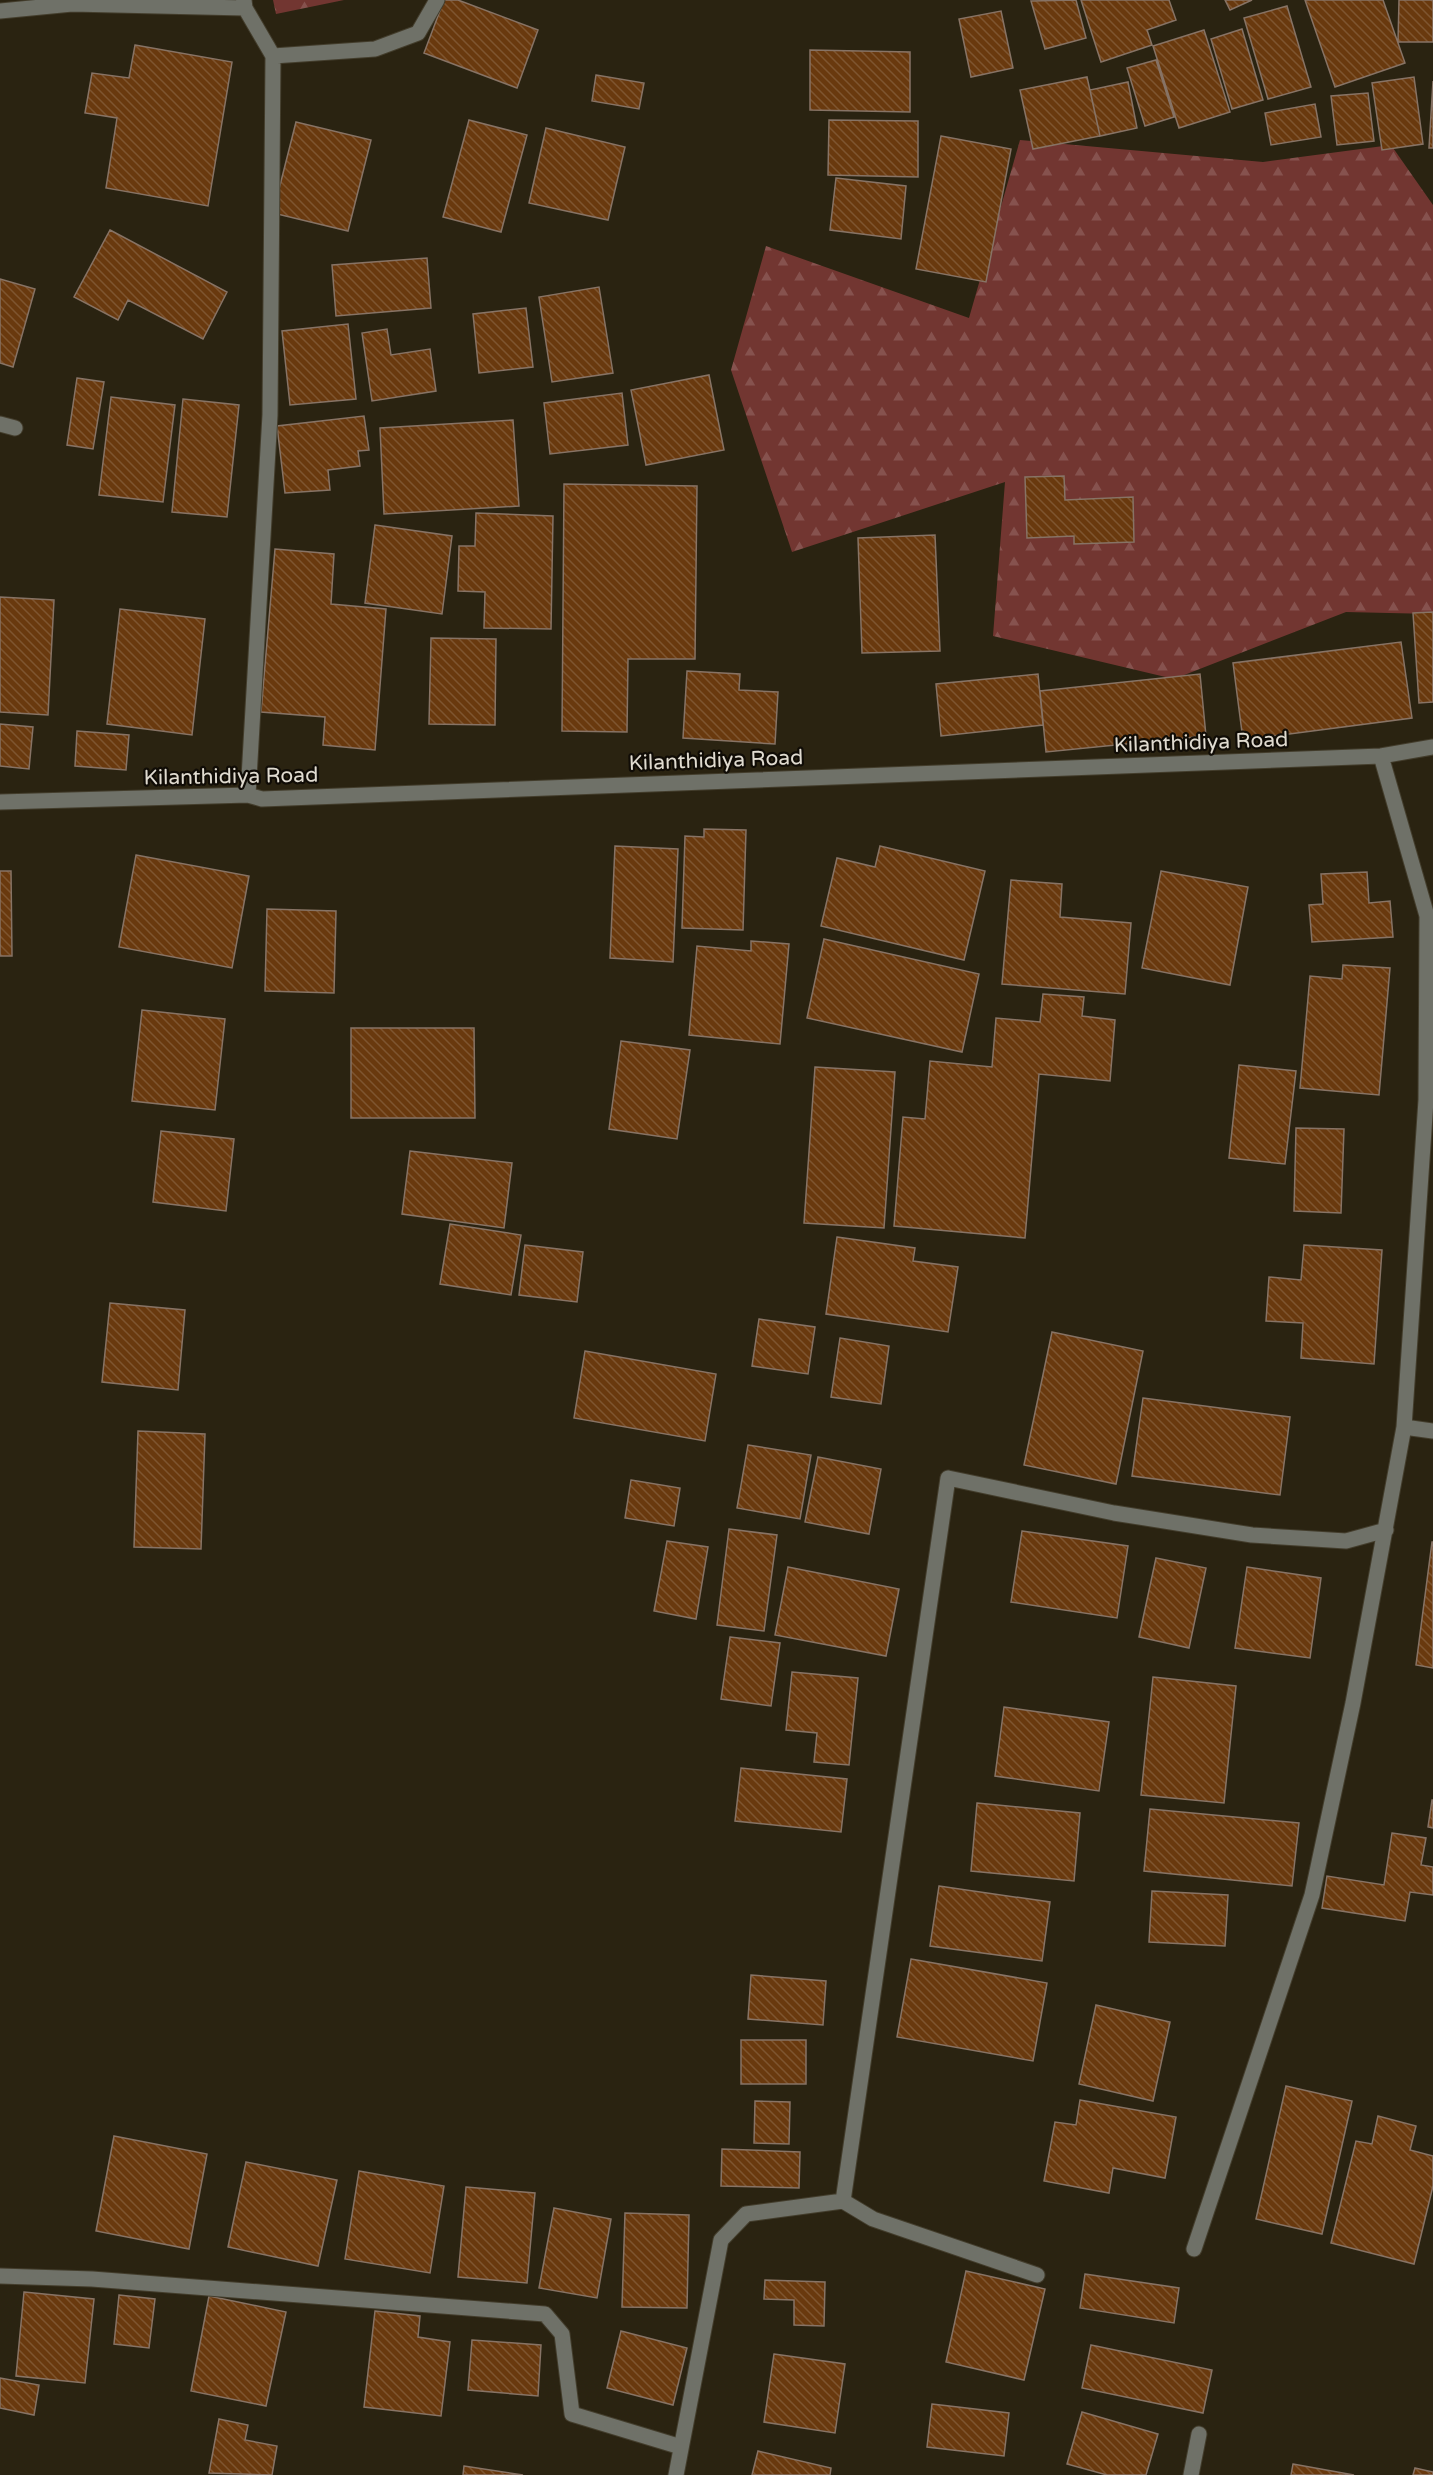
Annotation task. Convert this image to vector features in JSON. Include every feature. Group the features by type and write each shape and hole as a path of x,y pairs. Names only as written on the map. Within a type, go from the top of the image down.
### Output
{"street":[{"path":"273,57 375,49 418,33 437,0"},
{"path":"0,11 72,4 245,4 273,57 270,415 248,795"},
{"name":"Kilanthidiya Road","path":"0,802 248,795 262,799 1381,756 1433,747"},
{"path":"1194,2249 1312,1895 1386,1530 1404,1427 1426,1100 1427,916 1381,756"},
{"path":"1404,1427 1433,1431"},
{"path":"843,2201 948,1478 1114,1513 1252,1535 1346,1541 1386,1530"},
{"path":"676,2475 721,2240 746,2214 843,2201 873,2219 1037,2275"},
{"path":"0,2277 92,2279 545,2314 562,2334 572,2414 681,2447"},
{"path":"1191,2475 1199,2434"}],"green space":[{"path":"273,0 344,0 276,14"},
{"path":"1020,140 1263,162 1391,145 1433,205 1433,614 1346,612 1174,679 993,636 1005,482 792,552 731,370 766,246 969,318"}],"building":[{"path":"444,0 458,0 538,30 517,88 424,53"},
{"path":"1076,0 1086,38 1045,49 1031,1"},
{"path":"1081,0 1169,0 1176,20 1147,30 1152,45 1101,62"},
{"path":"1225,0 1252,0 1230,10"},
{"path":"1305,0 1383,0 1405,63 1335,87"},
{"path":"1399,0 1433,0 1433,42 1398,42"},
{"path":"1287,6 1311,87 1268,99 1244,18"},
{"path":"1001,11 1013,68 971,77 959,19"},
{"path":"1242,29 1263,100 1232,109 1211,39"},
{"path":"1204,30 1230,112 1179,128 1153,46"},
{"path":"135,45 232,62 208,206 106,188 117,118 85,113 92,73 129,78"},
{"path":"810,50 910,52 910,112 810,110"},
{"path":"1156,60 1174,117 1145,126 1127,68"},
{"path":"596,75 644,83 639,109 592,101"},
{"path":"1087,77 1100,136 1033,149 1020,90"},
{"path":"1414,77 1423,144 1382,150 1372,83"},
{"path":"1433,81 1433,148 1429,148"},
{"path":"1128,82 1137,128 1100,136 1090,90"},
{"path":"1368,93 1374,141 1337,145 1331,96"},
{"path":"1315,104 1321,137 1271,145 1265,113"},
{"path":"469,120 527,135 501,232 443,217"},
{"path":"829,120 918,121 918,177 828,175"},
{"path":"296,122 371,140 348,231 273,213"},
{"path":"546,128 625,147 608,220 529,203"},
{"path":"941,136 1011,149 986,282 916,269"},
{"path":"836,178 906,186 901,239 830,230"},
{"path":"110,230 227,292 203,339 128,300 118,320 74,297"},
{"path":"427,258 431,308 336,316 332,265"},
{"path":"0,279 35,289 13,367 0,363"},
{"path":"599,287 613,373 552,382 539,297"},
{"path":"526,308 533,367 479,373 473,314"},
{"path":"348,324 356,399 290,405 282,331"},
{"path":"387,329 391,355 430,349 436,391 372,401 362,333"},
{"path":"709,375 724,450 646,465 631,390"},
{"path":"77,378 104,382 93,449 67,445"},
{"path":"622,393 628,445 550,454 544,403"},
{"path":"111,397 175,405 163,502 99,495"},
{"path":"183,399 239,405 227,517 172,512"},
{"path":"364,416 369,450 358,451 360,466 328,470 330,490 285,493 277,426"},
{"path":"513,420 519,506 384,514 380,428"},
{"path":"1064,476 1065,500 1133,497 1134,542 1074,544 1074,536 1027,538 1025,477"},
{"path":"564,484 697,486 695,659 628,659 627,732 562,731"},
{"path":"476,513 553,516 551,629 484,628 485,592 458,591 459,546 475,546"},
{"path":"375,525 452,536 442,614 365,603"},
{"path":"935,535 940,651 862,653 858,538"},
{"path":"275,549 334,554 331,604 386,609 375,750 323,745 325,717 261,712"},
{"path":"0,597 54,600 48,715 0,712"},
{"path":"120,609 205,619 192,735 107,724"},
{"path":"1433,612 1433,702 1419,703 1413,613"},
{"path":"431,638 496,639 495,725 429,724"},
{"path":"1401,642 1412,718 1243,740 1233,663"},
{"path":"687,671 740,674 739,690 778,692 775,744 683,738"},
{"path":"1038,674 1043,725 941,736 936,684"},
{"path":"1200,674 1206,736 1046,752 1040,691"},
{"path":"0,724 33,727 29,769 0,766"},
{"path":"77,731 129,735 126,770 75,766"},
{"path":"704,829 746,830 743,930 682,928 685,836 704,837"},
{"path":"615,846 678,849 673,962 610,958"},
{"path":"880,846 985,871 964,960 821,926 837,858 875,867"},
{"path":"136,855 249,876 232,968 119,947"},
{"path":"0,871 11,871 12,956 0,956"},
{"path":"1161,871 1248,887 1230,985 1142,968"},
{"path":"1367,872 1369,903 1390,901 1393,937 1312,942 1309,905 1323,904 1321,874"},
{"path":"1011,880 1062,884 1060,917 1131,923 1125,994 1002,984"},
{"path":"267,909 336,911 334,993 265,991"},
{"path":"824,939 979,974 962,1052 807,1018"},
{"path":"751,941 789,944 780,1044 689,1035 697,946 751,951"},
{"path":"1343,965 1390,968 1379,1095 1300,1088 1310,976 1342,979"},
{"path":"1043,994 1084,997 1082,1016 1115,1020 1110,1081 1039,1074 1025,1238 894,1226 903,1117 925,1119 930,1061 992,1067 996,1018 1040,1022"},
{"path":"142,1010 225,1019 215,1110 132,1101"},
{"path":"351,1028 474,1028 475,1118 351,1118"},
{"path":"621,1041 690,1050 677,1139 609,1129"},
{"path":"1239,1065 1296,1071 1285,1164 1229,1158"},
{"path":"815,1067 895,1072 884,1228 804,1223"},
{"path":"1296,1128 1344,1129 1341,1213 1294,1211"},
{"path":"161,1131 234,1139 226,1211 153,1202"},
{"path":"410,1151 512,1163 504,1228 402,1214"},
{"path":"450,1224 521,1235 511,1295 440,1284"},
{"path":"837,1237 915,1248 913,1261 958,1267 948,1332 826,1314"},
{"path":"525,1245 583,1252 577,1302 519,1295"},
{"path":"1304,1245 1382,1250 1374,1364 1301,1358 1303,1323 1266,1321 1269,1277 1301,1280"},
{"path":"110,1303 185,1310 178,1390 102,1382"},
{"path":"759,1319 815,1327 808,1374 752,1366"},
{"path":"1052,1332 1143,1351 1116,1484 1024,1465"},
{"path":"840,1338 889,1346 881,1404 831,1397"},
{"path":"585,1351 716,1374 705,1441 574,1418"},
{"path":"1143,1398 1290,1417 1280,1495 1132,1476"},
{"path":"138,1431 205,1434 201,1549 134,1547"},
{"path":"748,1445 811,1455 800,1519 737,1508"},
{"path":"818,1457 881,1469 869,1534 805,1522"},
{"path":"631,1480 680,1488 674,1526 625,1518"},
{"path":"729,1529 777,1535 764,1631 717,1625"},
{"path":"1022,1531 1128,1546 1117,1618 1011,1602"},
{"path":"667,1541 708,1547 696,1619 654,1611"},
{"path":"1433,1542 1433,1668 1416,1665"},
{"path":"1156,1558 1206,1568 1189,1648 1139,1637"},
{"path":"788,1567 899,1589 886,1656 775,1635"},
{"path":"1247,1567 1321,1578 1310,1658 1235,1648"},
{"path":"730,1637 780,1643 771,1706 721,1699"},
{"path":"792,1672 858,1678 849,1765 814,1762 817,1733 786,1730"},
{"path":"1153,1677 1236,1686 1224,1803 1141,1795"},
{"path":"1004,1707 1109,1722 1099,1791 995,1776"},
{"path":"741,1768 847,1779 841,1832 735,1821"},
{"path":"1433,1800 1433,1828 1428,1827"},
{"path":"977,1803 1080,1813 1074,1881 971,1871"},
{"path":"1150,1809 1299,1823 1292,1886 1144,1871"},
{"path":"1392,1833 1426,1838 1421,1865 1433,1867 1433,1895 1410,1892 1405,1921 1322,1908 1327,1876 1384,1885"},
{"path":"939,1886 1050,1902 1042,1961 930,1946"},
{"path":"1152,1891 1228,1895 1225,1946 1149,1942"},
{"path":"911,1959 1047,1983 1033,2061 897,2037"},
{"path":"751,1975 826,1981 823,2025 748,2019"},
{"path":"1096,2005 1170,2022 1153,2101 1079,2084"},
{"path":"741,2040 806,2040 806,2084 741,2084"},
{"path":"1286,2086 1352,2101 1322,2234 1256,2219"},
{"path":"1080,2100 1176,2117 1165,2178 1113,2168 1109,2193 1044,2181 1055,2122 1076,2125"},
{"path":"755,2101 790,2102 789,2144 754,2143"},
{"path":"1378,2116 1416,2126 1410,2150 1433,2156 1433,2186 1414,2264 1331,2243 1356,2141 1372,2144"},
{"path":"114,2136 207,2154 189,2249 96,2231"},
{"path":"722,2149 800,2152 799,2188 721,2186"},
{"path":"246,2162 337,2180 318,2266 228,2247"},
{"path":"359,2171 444,2186 430,2273 345,2259"},
{"path":"466,2187 535,2193 527,2283 458,2277"},
{"path":"554,2208 611,2219 597,2298 539,2288"},
{"path":"625,2213 689,2215 687,2308 622,2307"},
{"path":"966,2271 1045,2289 1024,2380 946,2362"},
{"path":"1085,2274 1179,2288 1174,2323 1080,2308"},
{"path":"765,2280 825,2282 824,2326 794,2325 794,2300 764,2299"},
{"path":"24,2292 94,2299 85,2383 16,2376"},
{"path":"119,2295 155,2299 149,2348 114,2344"},
{"path":"209,2296 286,2312 266,2406 191,2391"},
{"path":"375,2311 420,2316 418,2337 450,2342 441,2416 364,2407"},
{"path":"621,2331 687,2348 673,2405 607,2388"},
{"path":"472,2340 541,2345 538,2396 468,2390"},
{"path":"1091,2345 1212,2370 1203,2413 1082,2388"},
{"path":"774,2354 845,2364 835,2433 764,2422"},
{"path":"0,2378 39,2385 34,2415 0,2408"},
{"path":"932,2404 1009,2413 1004,2456 927,2447"},
{"path":"1082,2412 1158,2434 1146,2475 1107,2475 1067,2464"},
{"path":"219,2419 248,2425 245,2440 277,2446 272,2475 209,2473"},
{"path":"758,2451 831,2468 830,2475 752,2475"},
{"path":"1293,2464 1354,2475 1291,2475"},
{"path":"464,2466 523,2475 463,2475"},
{"path":"1415,2468 1433,2472 1433,2475 1413,2475"}]}
